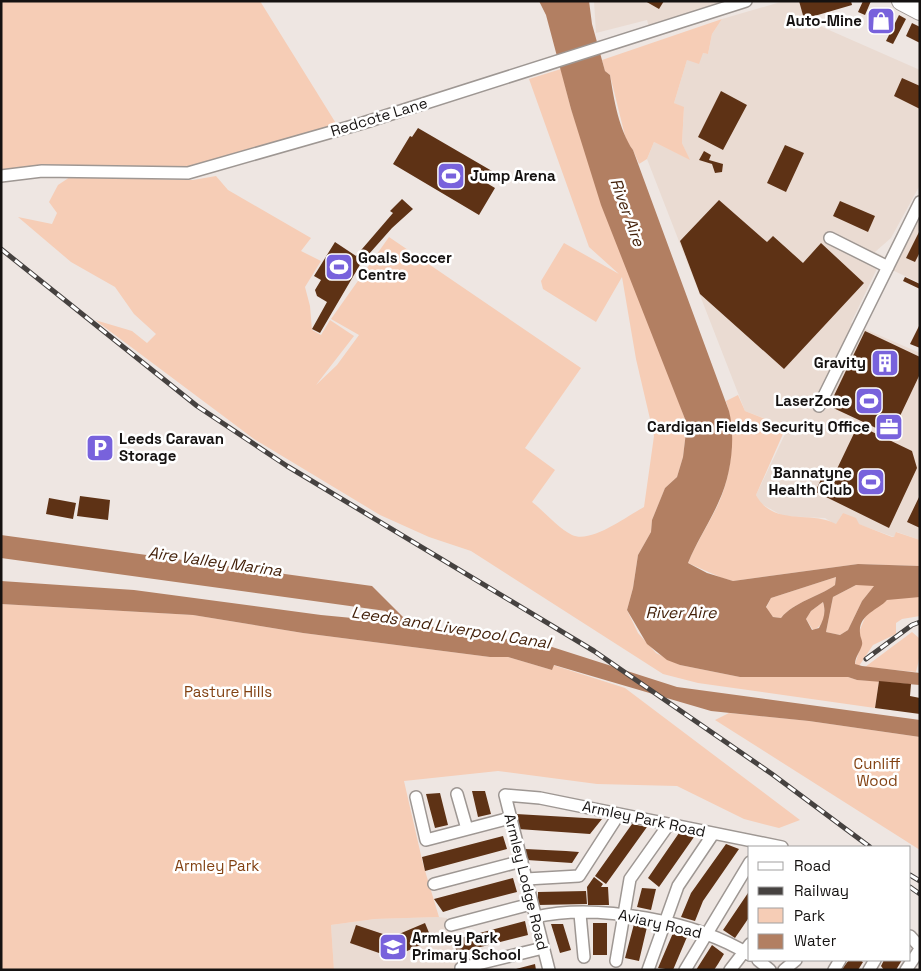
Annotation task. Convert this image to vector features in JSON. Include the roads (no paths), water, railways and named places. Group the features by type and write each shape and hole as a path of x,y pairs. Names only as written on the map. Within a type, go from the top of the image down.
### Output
{"main road":[{"path":"901,1 920,11"}],"street":[{"name":"Redcote Lane","path":"1,176 42,171 188,173 363,123 746,1"},
{"path":"819,406 920,202"},
{"path":"830,238 888,267"},
{"path":"458,794 467,829"},
{"name":"Armley Park Road","path":"505,795 540,798 669,824 760,845"},
{"name":"Armley Lodge Road","path":"505,795 548,970"},
{"path":"416,797 426,840 510,818"},
{"path":"526,879 579,876 619,814"},
{"path":"616,962 630,879 669,824"},
{"path":"648,970 678,886 713,834"},
{"path":"434,884 522,861"},
{"path":"685,970 748,865"},
{"path":"451,925 531,904"},
{"name":"Aviary Road","path":"535,917 624,913 705,934 748,950"},
{"path":"580,914 584,957"},
{"path":"906,970 920,948 911,937"},
{"path":"461,968 542,948"},
{"path":"730,970 748,950"},
{"path":"759,961 770,970"},
{"path":"784,970 795,961"}],"water":[{"name":"River Aire","path":"539,1 589,1 592,24 605,71 610,75 615,104 624,133 633,150 729,411 732,445 727,480 688,563 707,573 733,581 858,564 920,566 920,597 887,600 865,617 860,627 862,645 855,664 920,673 920,685 857,680 848,677 740,677 680,665 667,660 647,644 627,610 633,588 638,555 651,532 652,520 665,488 677,477 683,457 686,432 685,419 601,205 571,109 546,15","holes":["836,577 835,585 799,604 786,612 781,618 773,617 766,607 771,598","856,585 874,586 862,601 848,630 840,635 826,632 833,597","823,602 822,622 819,628 812,630 806,619 811,611"]},
{"path":"1,535 372,586 409,623 549,646 677,687 920,720 920,737 809,721 711,711 554,665 552,670 508,657 490,657 303,633 193,615 1,604 1,581 134,590 321,615 394,622 386,611 1,558"}],"railway":[{"path":"1,249 197,406 287,466 594,651 772,774 869,846"},
{"path":"866,659 912,625 920,622"},
{"path":"911,876 920,881"},
{"path":"911,888 920,894"}],"place":[{"name":"Auto-Mine","path":"881,21"},
{"name":"Jump Arena","path":"451,176"},
{"name":"Goals Soccer Centre","path":"339,267"},
{"name":"Gravity","path":"885,363"},
{"name":"LaserZone","path":"869,401"},
{"name":"Cardigan Fields Security Office","path":"889,427"},
{"name":"Leeds Caravan Storage","path":"100,448"},
{"name":"Bannatyne Health Club","path":"871,482"},
{"name":"Armley Park Primary School","path":"393,947"}],"water label":[{"name":"Aire Valley Marina","path":"215,561"},
{"name":"Leeds and Liverpool Canal","path":"451,627"}],"park label":[{"name":"Pasture Hills","path":"228,692"},
{"name":"Cunliff Wood","path":"877,772"},
{"name":"Armley Park","path":"217,866"}]}
